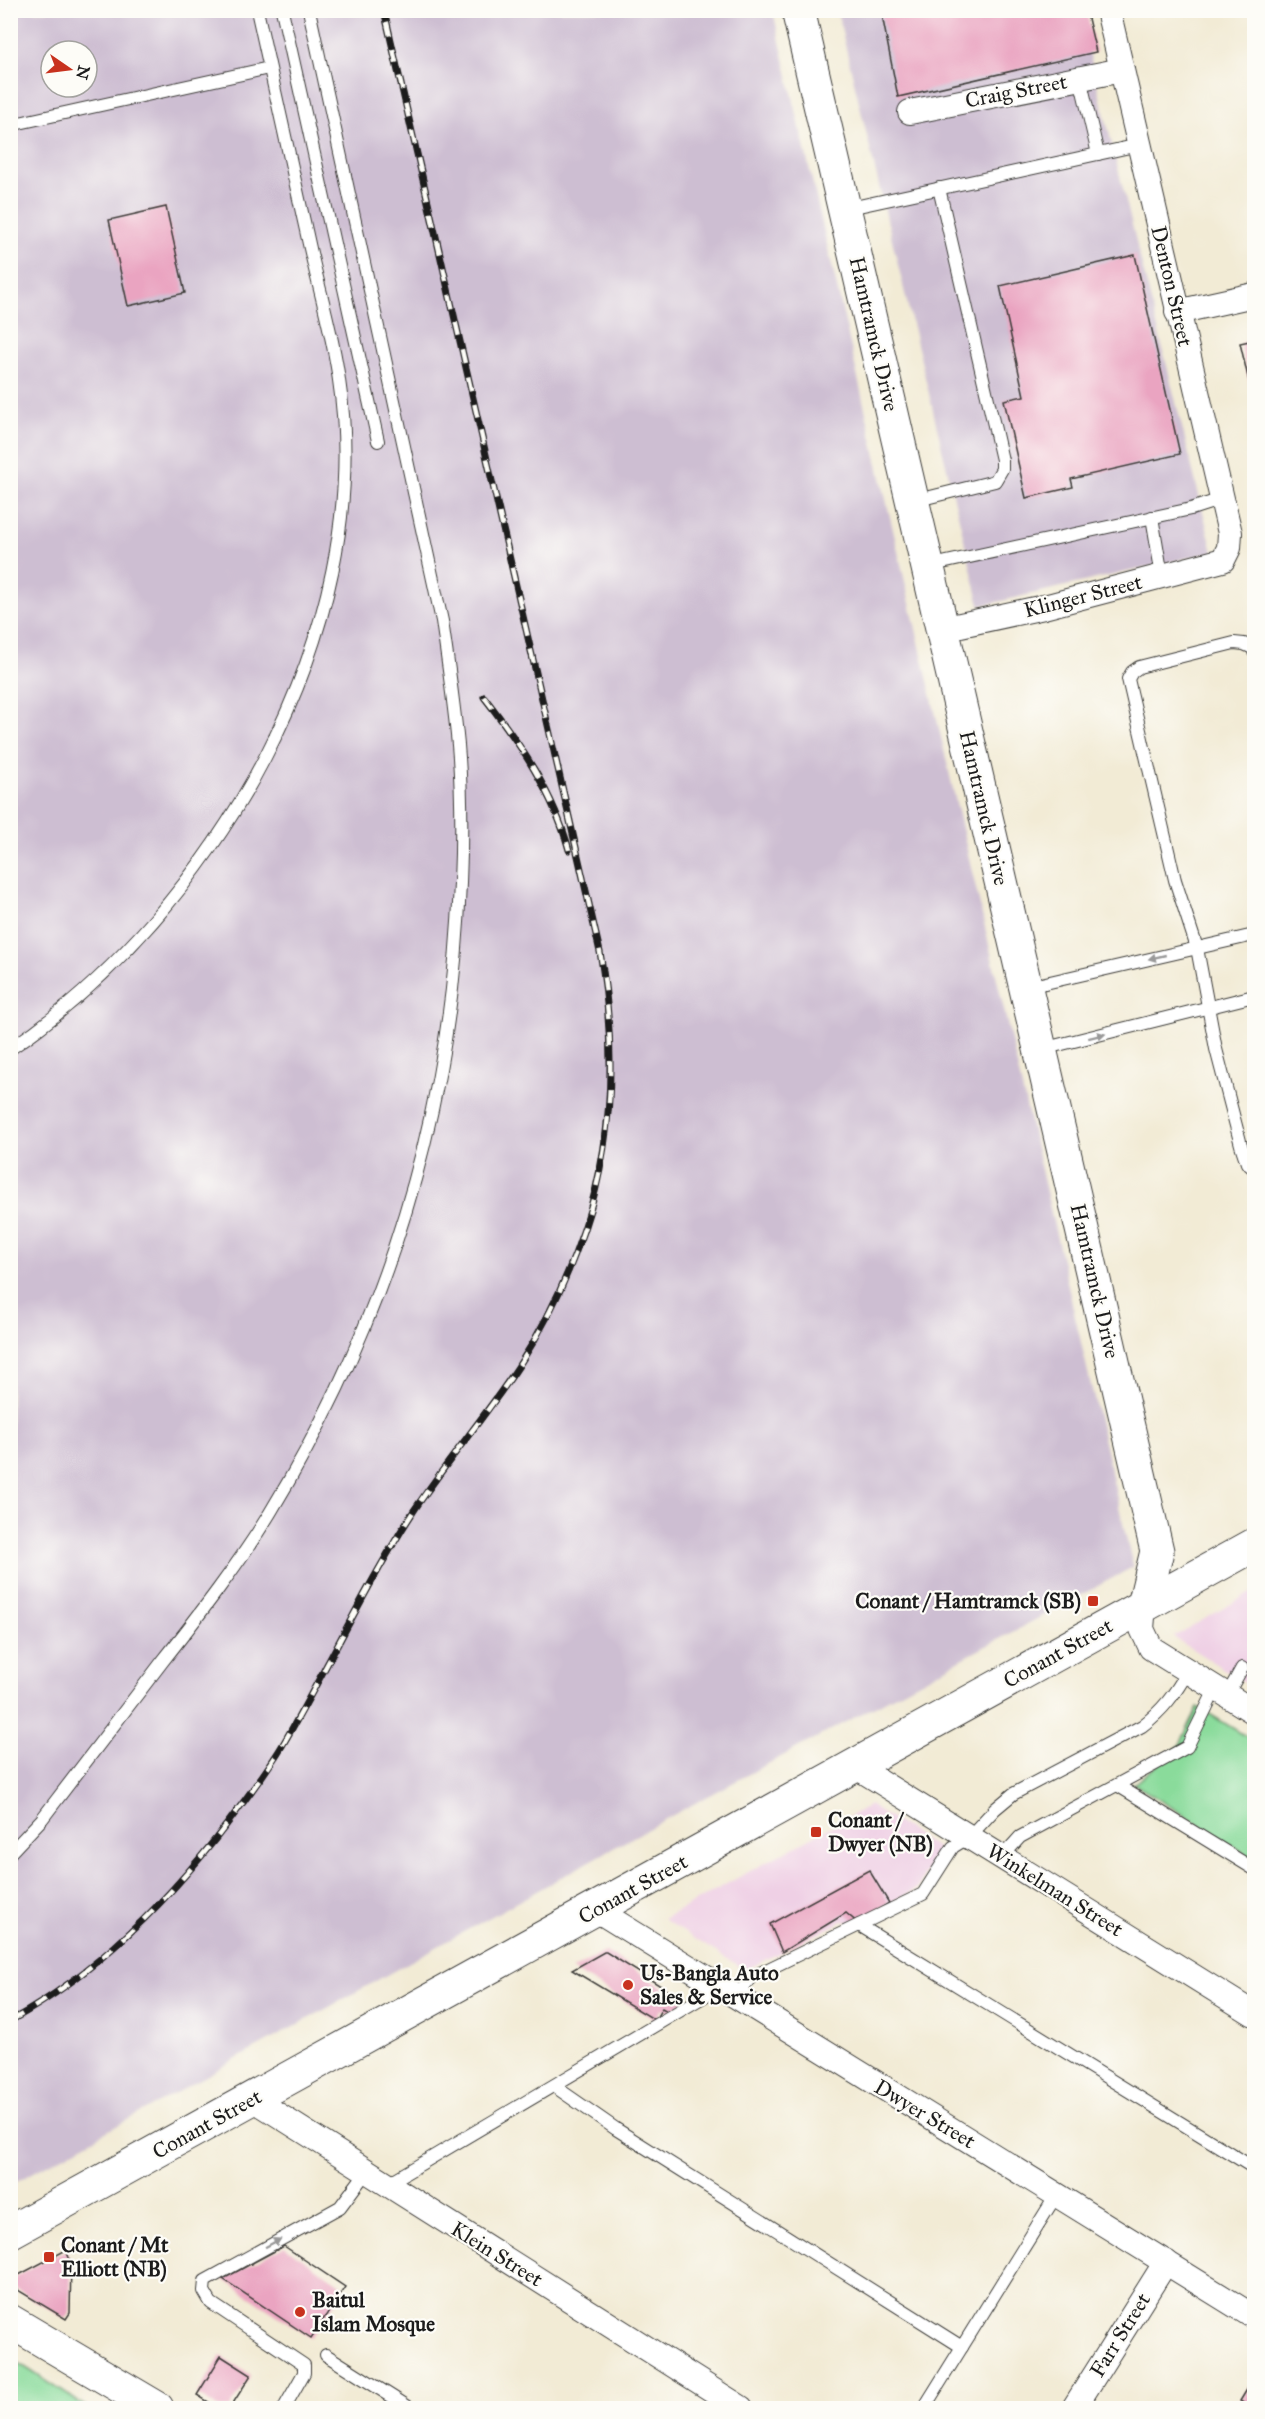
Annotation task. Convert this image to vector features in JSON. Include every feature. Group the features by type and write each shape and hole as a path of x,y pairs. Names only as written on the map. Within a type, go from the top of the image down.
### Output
{"street":[{"name":"Hamtramck Drive","path":"798,10 1157,1551 1144,1605"},
{"name":"Denton Street","path":"1108,10 1230,533 1229,548 1223,560"},
{"name":"Craig Street","path":"910,111 1122,70"},
{"path":"1178,312 1254,295"},
{"name":"Klinger Street","path":"942,629 1044,607 1223,560"},
{"name":"Conant Street","path":"10,2232 1254,1545"},
{"path":"1144,1605 1142,1629 1151,1648 1254,1712"},
{"name":"Winkelman Street","path":"855,1766 1254,2014"},
{"name":"Dwyer Street","path":"595,1910 1254,2317"},
{"name":"Klein Street","path":"253,2099 741,2409"},
{"name":"Farr Street","path":"1074,2409 1166,2262"},
{"path":"10,2321 157,2409"}],"lane":[{"path":"10,1049 81,995 128,950 172,900 212,847 247,791 277,732 303,671 338,544 344,464 339,380 256,10"},
{"path":"282,10 378,441"},
{"path":"10,1852 42,1819 218,1590 263,1524 306,1450 351,1361 386,1277 420,1165 445,1050 456,959 461,869 458,747 449,669 442,621 309,10"},
{"path":"10,125 269,68"},
{"path":"1080,78 1098,154"},
{"path":"845,209 1139,145"},
{"path":"913,502 995,481 1002,469 1002,460 939,188"},
{"path":"928,566 1152,517 1222,499"},
{"path":"1152,517 1162,576"},
{"path":"1254,652 1253,648 1245,644 1234,644 1139,667 1128,679 1175,880 1197,948 1216,1049 1241,1145 1247,1162 1254,1169"},
{"path":"1026,987 1254,935"},
{"path":"1041,1050 1254,996"},
{"path":"1002,1857 1020,1837 1187,1747 1222,1691 1242,1668"},
{"path":"387,2184 554,2086 752,1977 923,1894 953,1847 969,1837 995,1809 1013,1794 1142,1726 1174,1695 1188,1671"},
{"path":"1117,1785 1254,1869"},
{"path":"859,1925 1254,2168"},
{"path":"554,2086 616,2129 962,2347"},
{"path":"284,2409 304,2373 304,2365 211,2303 204,2291 206,2280 340,2207 367,2171"},
{"path":"924,2409 1057,2194"},
{"path":"326,2355 410,2409"}],"shaded area":[{"path":"11,11 773,11 1133,1567 662,1821 11,2185"},
{"path":"837,11 1079,11 1213,552 980,606"},
{"path":"1254,1591 1254,1688 1173,1637"},
{"path":"870,1805 939,1849 917,1889 854,1923 843,1921 745,1970 663,1919"}],"green space":[{"path":"1198,1707 1254,1741 1254,1859 1134,1784 1179,1746"},
{"path":"11,2358 88,2408 11,2408"}],"building":[{"path":"881,10 1086,10 1096,52 898,97"},
{"path":"166,207 185,293 128,306 109,220"},
{"path":"1135,255 1180,454 1071,479 1073,487 1026,498 1004,400 1024,396 1000,286"},
{"path":"1254,340 1254,403 1240,343"},
{"path":"869,1870 889,1903 858,1923 846,1913 782,1952 770,1924"},
{"path":"604,1952 685,2001 669,2012 662,2008 655,2020 572,1970"},
{"name":"Baitul Islam Mosque","path":"284,2246 345,2287 311,2338 223,2279"},
{"path":"66,2250 71,2263 70,2313 66,2319 11,2286 13,2278"},
{"path":"221,2356 251,2375 230,2408 218,2408 197,2395"},
{"path":"1254,2378 1254,2408 1242,2408 1245,2404 1240,2401"}],"railway":[{"path":"10,2021 77,1978 138,1925 193,1867 268,1768 299,1717 379,1569 413,1512 505,1386 538,1334 556,1300 578,1247 602,1160 610,1091 610,1057 609,1022 600,952 384,10"},
{"path":"484,697 534,769 554,809 569,850"}],"place":[{"name":"Conant / Hamtramck (SB)","path":"1093,1601"},
{"name":"Conant / Dwyer (NB)","path":"816,1832"},
{"name":"Us-Bangla Auto Sales & Service","path":"628,1985"},
{"name":"Conant / Mt Elliott (NB)","path":"49,2257"},
{"name":"Baitul Islam Mosque","path":"300,2312"}]}
